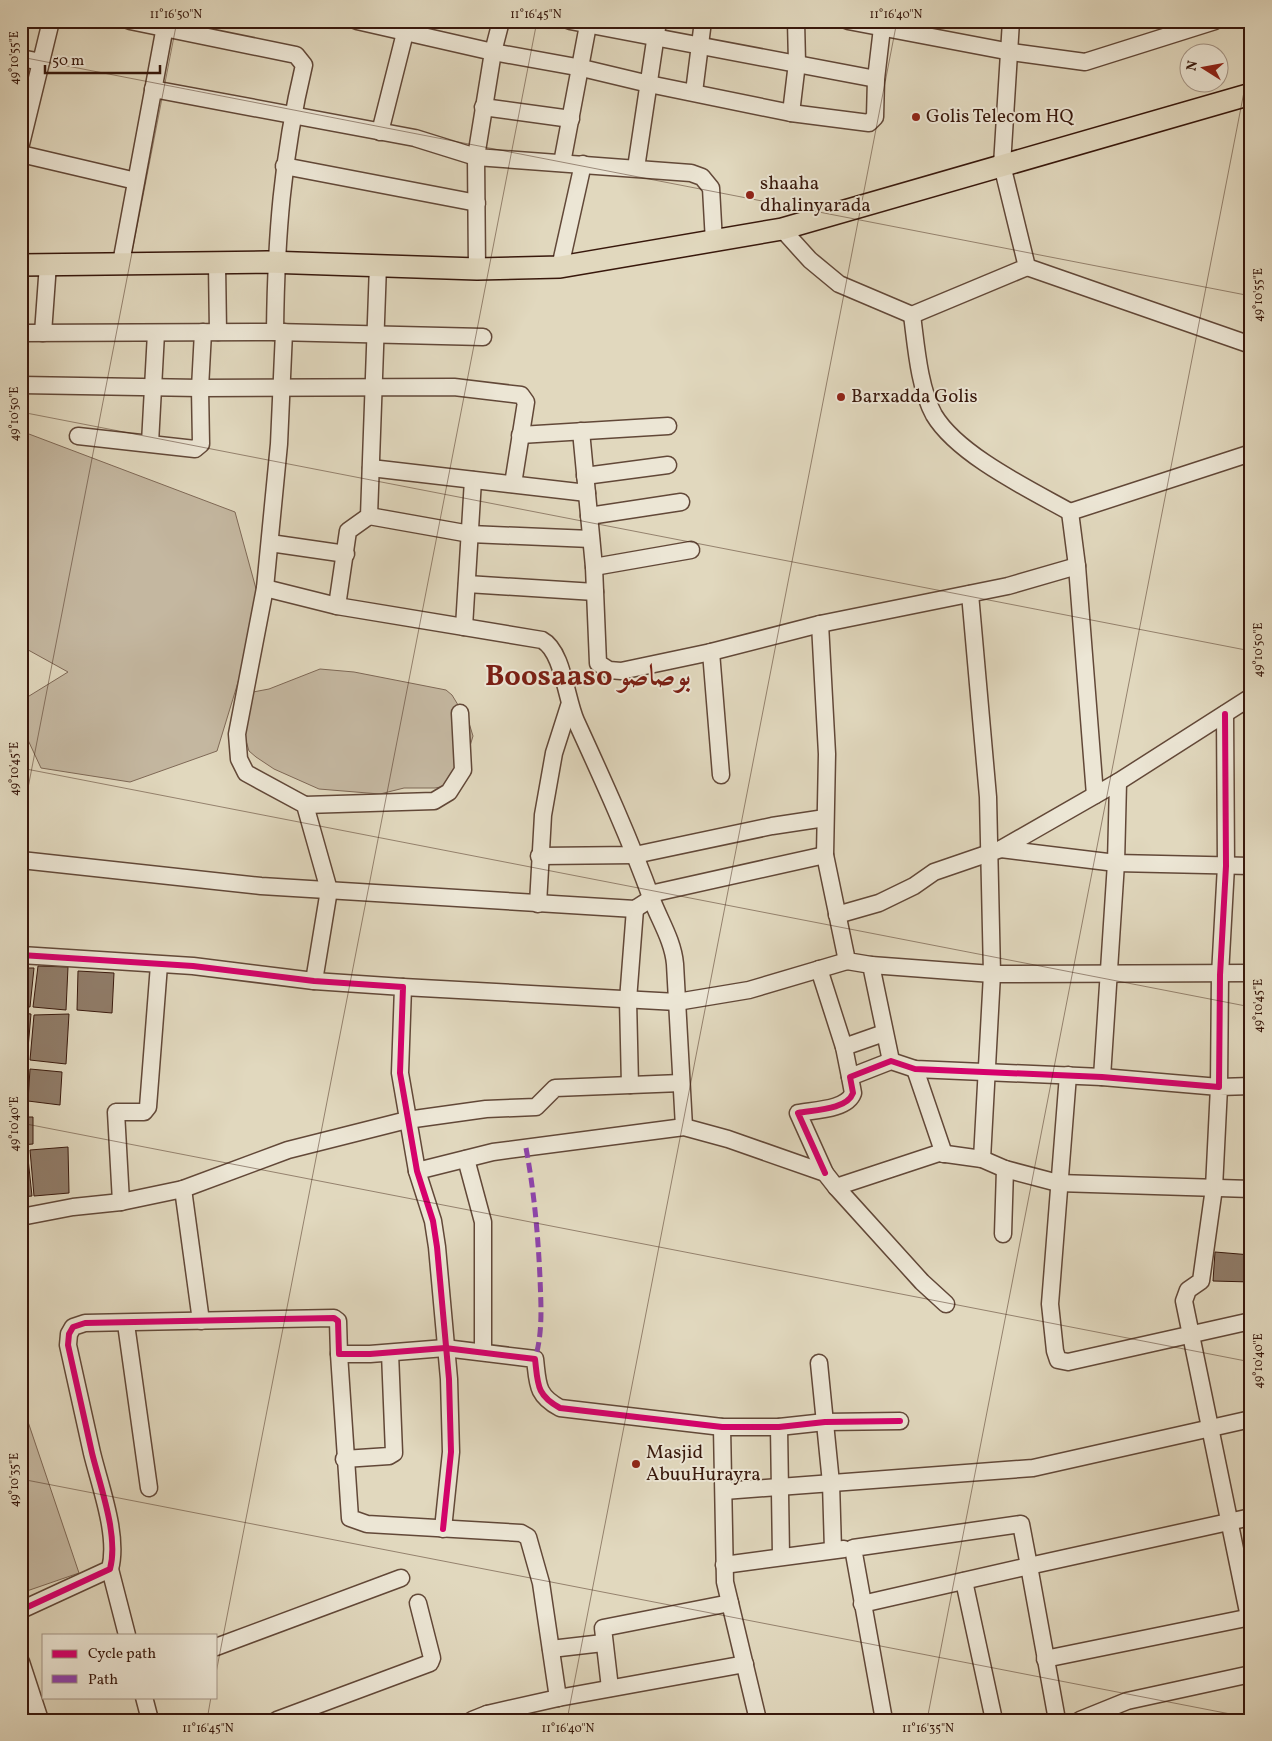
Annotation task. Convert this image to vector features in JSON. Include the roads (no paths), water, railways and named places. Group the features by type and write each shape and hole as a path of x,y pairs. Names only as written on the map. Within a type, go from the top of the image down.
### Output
{"main road":[{"path":"21,265 276,263 477,269 560,267 782,230 1251,94"}],"street":[{"path":"21,144 51,21"},
{"path":"130,21 165,25 296,55 304,65 292,115 284,166 276,263 281,388 279,444 270,543 265,588 239,715 237,734 239,758 246,774 305,805 434,801 449,792 463,770 460,713"},
{"path":"357,21 407,27 493,52 582,68 649,84 791,113 869,123 874,117 882,28"},
{"path":"477,269 478,203 476,157 493,52 501,21"},
{"path":"570,21 657,29 700,45 876,79"},
{"path":"694,92 704,21"},
{"path":"791,113 797,63 796,21"},
{"path":"848,21 1010,52 1085,62 1212,22"},
{"path":"1011,21 1002,165 1027,267"},
{"path":"562,163 582,68 588,24"},
{"path":"121,263 165,25"},
{"path":"380,132 407,27"},
{"path":"636,168 657,29"},
{"path":"21,58 41,62"},
{"path":"154,89 415,138 476,157 691,173 702,177 711,188 714,242"},
{"path":"483,107 571,119"},
{"path":"21,154 136,180"},
{"path":"560,267 583,164"},
{"path":"284,166 478,203"},
{"path":"782,230 810,260 839,284 912,315 1027,267 1251,345"},
{"path":"43,333 48,264"},
{"path":"78,436 195,449 201,444 200,388 211,332 217,264"},
{"path":"370,516 378,265"},
{"path":"912,315 921,376 933,413 948,435 1002,473 1070,512 1251,453"},
{"path":"21,333 279,332 483,338"},
{"path":"150,443 156,333"},
{"path":"21,385 374,389 454,387 522,395 526,402 512,484"},
{"path":"520,435 668,426"},
{"path":"581,431 594,567 598,663 609,670 621,671 711,652 820,624 1008,586 1077,566"},
{"path":"585,476 668,465"},
{"path":"371,468 587,493"},
{"path":"464,627 473,480"},
{"path":"589,516 681,502"},
{"path":"1070,512 1077,566 1095,795"},
{"path":"337,606 348,531 370,516 470,534 591,539"},
{"path":"270,543 346,554"},
{"path":"594,567 691,550"},
{"path":"467,584 595,592"},
{"path":"265,588 337,606 542,640 551,644 556,654 569,706 635,855 670,942 675,960 684,1127"},
{"path":"970,594 994,851 992,974 982,1159"},
{"path":"820,624 828,794 824,818 825,855 846,961"},
{"path":"711,652 721,775"},
{"path":"837,915 879,903 914,886 934,872 994,851 1118,782 1251,697"},
{"path":"538,904 543,815 554,753 569,706"},
{"path":"1045,1660 1250,1617 1189,1333 1185,1295 1188,1290 1201,1281 1203,1275 1214,1188 1219,1087 1220,975 1226,866 1225,714"},
{"path":"1102,1077 1116,863 1118,782"},
{"path":"305,805 329,890 314,981"},
{"path":"540,856 635,855 772,826 824,818"},
{"path":"994,851 1116,863 1251,866"},
{"path":"630,1085 628,1000 635,910 651,896 825,855"},
{"path":"21,860 189,879 635,910"},
{"path":"21,954 236,971 314,981 677,1002 749,990 846,961 871,965 992,974 1251,974"},
{"path":"122,1202 116,1112 144,1112 148,1107 159,965"},
{"path":"871,965 891,1061"},
{"path":"819,969 844,1047 853,1093 848,1101 836,1106 798,1113 825,1173 922,1282 946,1304"},
{"path":"403,987 400,1074 407,1120 418,1170 433,1220 449,1379 451,1452 443,1529"},
{"path":"844,1047 884,1033"},
{"path":"850,1077 891,1061 915,1070 1068,1075 1219,1087 1251,1086"},
{"path":"915,1070 944,1154"},
{"path":"1068,1075 1058,1183 1050,1304 1055,1351 1058,1360 1068,1362 1189,1333 1251,1321"},
{"path":"21,1217 122,1202 183,1190 288,1150 407,1120 486,1109 536,1107 555,1088 681,1083"},
{"path":"418,1170 493,1152 684,1127 728,1139 825,1173"},
{"path":"836,1187 939,1153 982,1159 1006,1169 1058,1183 1251,1189"},
{"path":"466,1159 484,1222 484,1352"},
{"path":"1003,1234 1006,1169"},
{"path":"183,1190 201,1321"},
{"path":"127,1634 110,1569 112,1547 105,1506 68,1339 73,1327 85,1323 126,1324 334,1318 338,1321 339,1330 344,1459 350,1518 367,1524 521,1533 528,1537 541,1583 558,1698"},
{"path":"126,1324 149,1488"},
{"path":"339,1354 390,1353 445,1348 535,1359 540,1394 548,1402 560,1408 722,1427 779,1427 825,1422 900,1421"},
{"path":"344,1459 389,1456 394,1453 390,1353"},
{"path":"819,1363 831,1483 833,1550"},
{"path":"724,1491 1033,1468 1251,1419"},
{"path":"722,1427 725,1582 758,1720"},
{"path":"779,1427 778,1487 781,1556"},
{"path":"862,1604 1251,1517"},
{"path":"724,1565 1021,1524 1057,1720"},
{"path":"853,1548 884,1720"},
{"path":"21,1610 110,1569"},
{"path":"218,1646 401,1578"},
{"path":"964,1581 994,1720"},
{"path":"277,1720 430,1663 432,1658 418,1603"},
{"path":"610,1688 603,1643 603,1628 730,1603"},
{"path":"551,1649 603,1643"},
{"path":"21,1662 40,1720"},
{"path":"483,1718 558,1698 745,1664"},
{"path":"1080,1720 1106,1714 1127,1702 1251,1674"},
{"path":"144,1698 150,1720"}],"place":[{"name":"Golis Telecom HQ","path":"916,117"},
{"name":"shaaha dhalinyarada","path":"750,195"},
{"name":"Barxadda Golis","path":"841,397"},
{"name":"Masjid AbuuHurayra","path":"636,1464"}],"district":[{"name":"Boosaaso بوصاصو","path":"588,677"}]}
